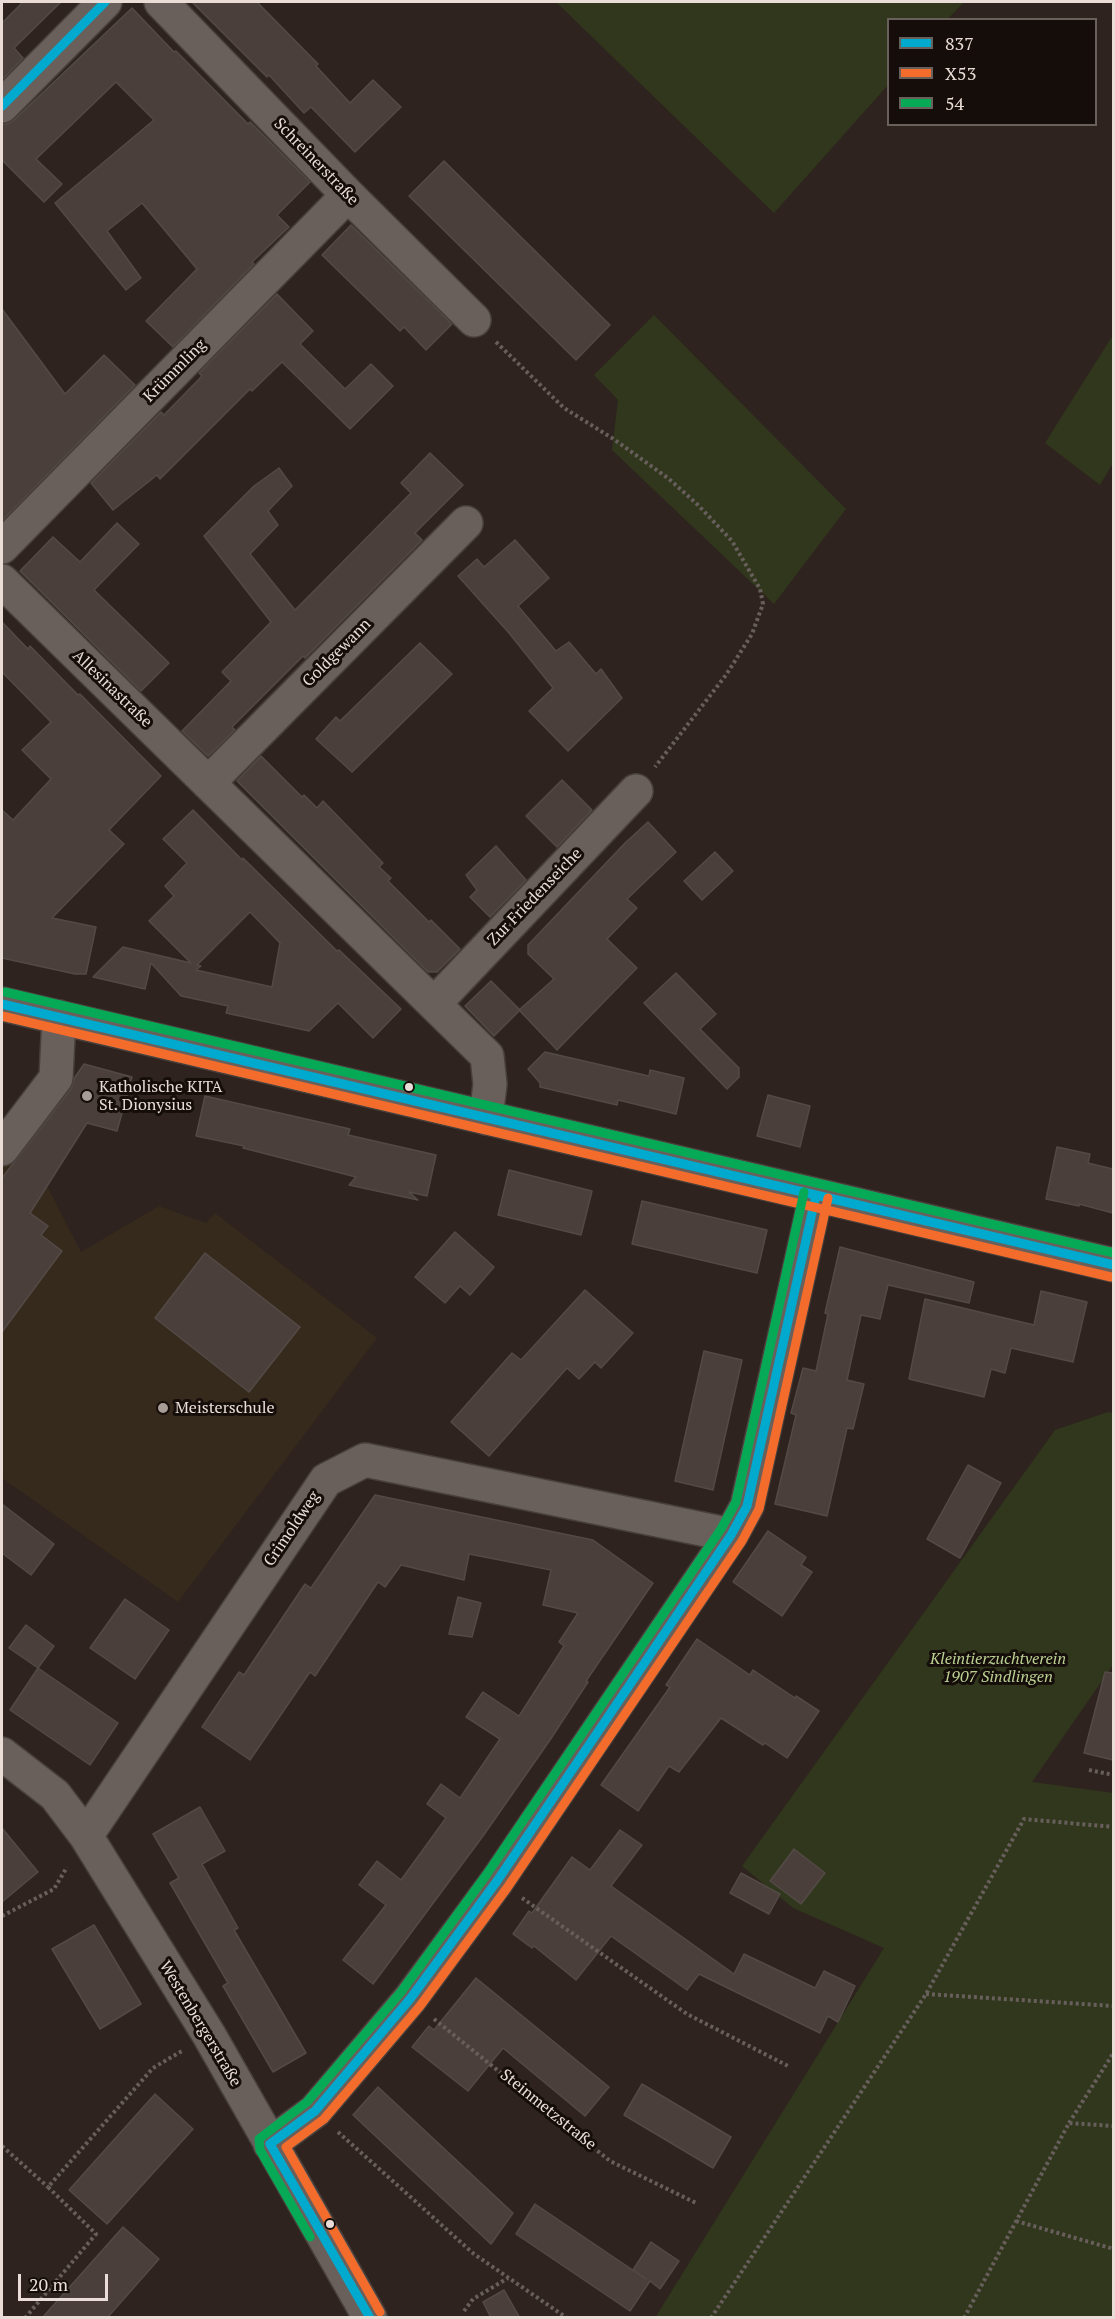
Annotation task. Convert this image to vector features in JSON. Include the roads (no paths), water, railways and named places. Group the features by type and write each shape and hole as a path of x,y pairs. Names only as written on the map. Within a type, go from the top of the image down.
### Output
{"street":[{"path":"2,106 105,2"},
{"name":"Schreinerstraße","path":"160,2 348,195 474,320"},
{"name":"Krümmling","path":"2,547 348,195"},
{"name":"Goldgewann","path":"208,783 466,523"},
{"name":"Allesinastraße","path":"2,581 487,1056 490,1084 486,1118"},
{"name":"Zur Friedenseiche","path":"434,1004 636,791"},
{"path":"2,1004 1113,1265"},
{"path":"2,1149 56,1078 59,1017"},
{"path":"270,2144 315,2111 410,2000 497,1881 731,1535 747,1506 816,1195"},
{"name":"Grimoldweg","path":"86,1836 326,1480 365,1460 731,1535"},
{"name":"Westenbergerstraße","path":"2,1754 55,1795 86,1836 209,2035 370,2318"}],"place":[{"name":"Katholische KITA St. Dionysius","path":"87,1096"},
{"name":"Meisterschule","path":"163,1408"}],"park label":[{"name":"Kleintierzuchtverein 1907 Sindlingen","path":"998,1668"}]}
